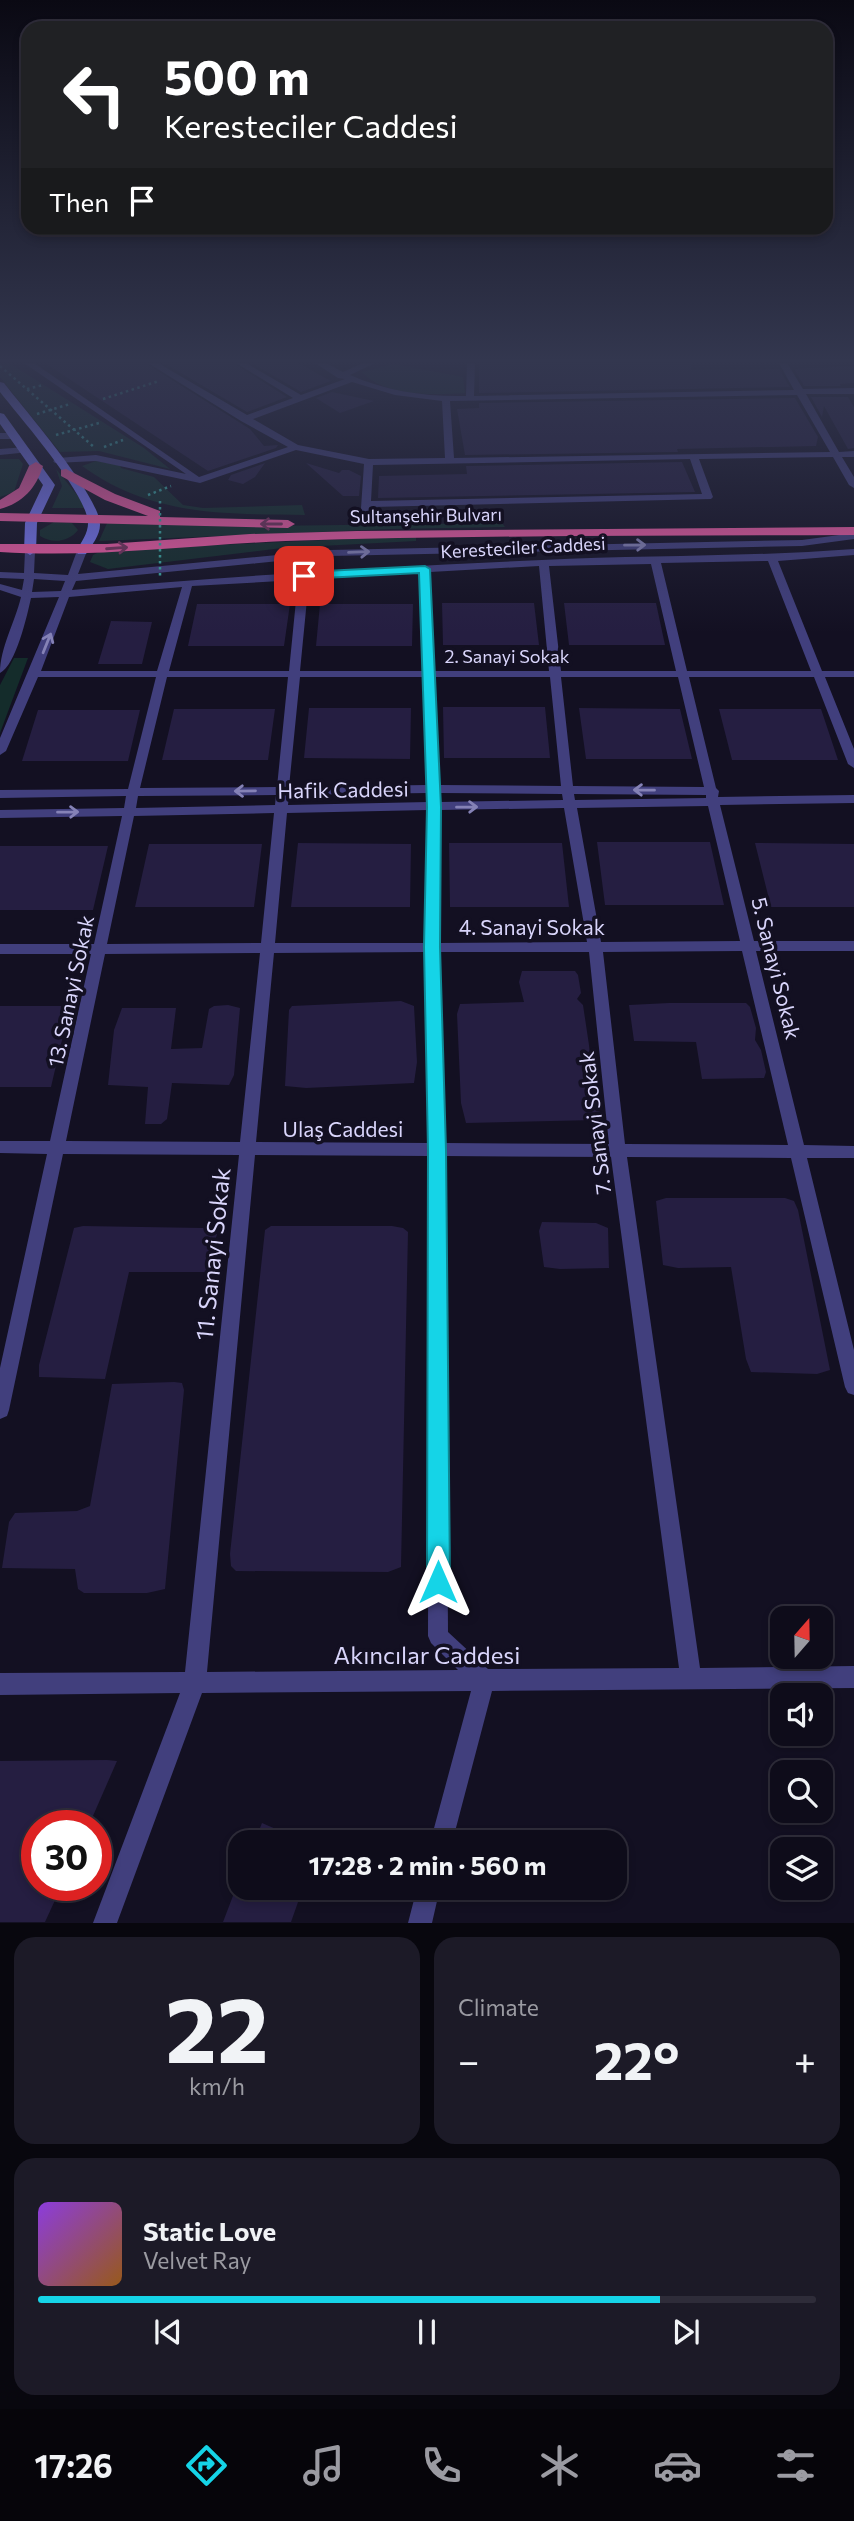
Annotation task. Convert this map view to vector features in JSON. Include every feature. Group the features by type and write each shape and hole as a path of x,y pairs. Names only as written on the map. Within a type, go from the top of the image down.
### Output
{"highway":[{"path":"0,505 19,497 30,487 36,466"},
{"path":"62,467 110,497 153,514 213,522"},
{"name":"Sultanşehir Bulvarı","path":"0,517 365,523 854,518"},
{"name":"Sultanşehir Bulvarı","path":"0,548 82,551 271,538 469,532 854,533"}],"street":[{"path":"0,670 15,641 31,577 27,537 31,518 49,485 28,453"},
{"path":"0,751 34,674 82,551 94,528 94,518 82,495 51,453"},
{"path":"160,453 200,480"},
{"path":"62,467 96,458 200,480 278,453"},
{"path":"323,453 369,462 854,454"},
{"path":"449,453 450,462"},
{"path":"837,454 854,485"},
{"path":"365,504 708,497 694,457"},
{"path":"365,523 369,462"},
{"path":"0,575 71,578 328,553 802,543 854,533"},
{"name":"Keresteciler Caddesi","path":"0,587 26,595 66,594 188,583 425,569 655,559 772,558 854,552"},
{"path":"772,558 854,764"},
{"name":"5. Sanayi Sokak","path":"655,559 854,1387"},
{"name":"7. Sanayi Sokak","path":"544,563 553,673 567,789 572,805 595,946 618,1151 691,1678"},
{"path":"425,569 434,807 432,947 437,1150 438,1636 484,1680 444,1830"},
{"name":"11. Sanayi Sokak","path":"105,1923 195,1682 265,949 284,790 304,576"},
{"name":"13. Sanayi Sokak","path":"0,1410 129,810 162,674 188,583"},
{"path":"0,643 15,641"},
{"name":"2. Sanayi Sokak","path":"34,674 854,674"},
{"name":"Hafik Caddesi","path":"0,793 567,789 854,799"},
{"name":"Hafik Caddesi","path":"0,814 572,805 714,796"},
{"name":"4. Sanayi Sokak","path":"0,949 854,946"},
{"name":"Ulaş Caddesi","path":"0,1147 854,1152"},
{"name":"Akıncılar Caddesi","path":"0,1684 854,1677"},
{"path":"420,1923 426,1900"}],"path":[{"path":"160,577 160,501 147,495 170,487 182,476"}],"green space":[{"path":"106,453 150,453 170,469"},
{"path":"0,459 19,459 23,464 14,492 0,497"},
{"path":"96,461 120,465 121,468 154,477 183,505 203,508 302,505 305,515 217,512 161,503 134,495 82,466"},
{"path":"56,469 82,501 84,508 52,508 62,486"},
{"path":"108,521 262,526 502,523 505,527 99,541"},
{"path":"54,522 72,523 78,530 70,537 60,540 40,536 40,530"},
{"path":"416,536 416,541 282,548 108,569 90,562 93,555 103,550"},
{"path":"14,658 28,658 0,733 0,685"}],"building":[{"path":"180,453 262,453 208,471"},
{"path":"465,453 625,453 465,455"},
{"path":"682,462 695,492 378,498 379,476 467,474 466,466"},
{"path":"265,463 255,477 243,484 228,480 231,475"},
{"path":"306,463 339,473 349,470 361,476 359,496 343,496"},
{"path":"442,603 534,603 539,645 443,645"},
{"path":"564,603 656,603 665,645 569,645"},
{"path":"197,604 290,604 284,646 188,646"},
{"path":"320,604 413,604 412,646 316,646"},
{"path":"111,621 152,622 142,664 98,664"},
{"path":"443,707 545,707 550,758 444,758"},
{"path":"309,708 411,708 410,759 304,758"},
{"path":"579,708 680,709 692,759 586,759"},
{"path":"174,709 275,709 268,760 162,760"},
{"path":"719,709 821,709 838,760 732,760"},
{"path":"38,710 140,710 128,761 22,761"},
{"path":"597,842 710,842 724,905 605,905"},
{"path":"298,843 411,844 410,907 291,907"},
{"path":"449,843 562,843 569,907 450,907"},
{"path":"755,843 854,844 854,907 771,907"},
{"path":"149,844 262,844 254,907 135,907"},
{"path":"0,846 108,846 93,910 0,910"},
{"path":"522,971 575,971 578,975 581,993 577,999 583,1005 593,1085 600,1113 596,1120 466,1123 461,1103 457,1014 460,1004 524,1002 519,982"},
{"path":"401,1001 414,1006 417,1062 414,1083 306,1088 285,1086 289,1010 292,1006"},
{"path":"746,1003 750,1007 756,1028 755,1040 761,1050 766,1072 764,1078 702,1079 696,1042 634,1041 629,1005"},
{"path":"228,1005 240,1008 234,1075 229,1085 172,1083 167,1119 161,1124 145,1124 148,1087 108,1085 114,1030 122,1008 176,1008 171,1049 202,1048 209,1009"},
{"path":"0,1006 70,1006 51,1087 0,1087"},
{"path":"666,1198 785,1198 794,1201 830,1370 817,1374 751,1372 746,1359 731,1267 678,1268 663,1265 656,1201"},
{"path":"542,1222 596,1223 608,1228 609,1268 544,1267 539,1231"},
{"path":"271,1226 392,1226 408,1232 401,1567 388,1572 236,1571 231,1566 230,1554 265,1230"},
{"path":"74,1228 203,1228 217,1234 207,1272 129,1272 105,1379 39,1377 39,1365"},
{"path":"182,1383 184,1390 165,1589 147,1593 84,1593 78,1589 75,1569 2,1568 9,1522 15,1513 77,1511 90,1506 112,1384"},
{"path":"0,1761 117,1761 96,1810 21,1810 21,1901 55,1901 45,1922 0,1922"},
{"path":"262,1823 278,1830 259,1830"},
{"path":"231,1900 299,1900 291,1922 223,1922"}],"route":[{"path":"304,576 425,569 434,807 432,947 437,1150 438,1582"}]}
